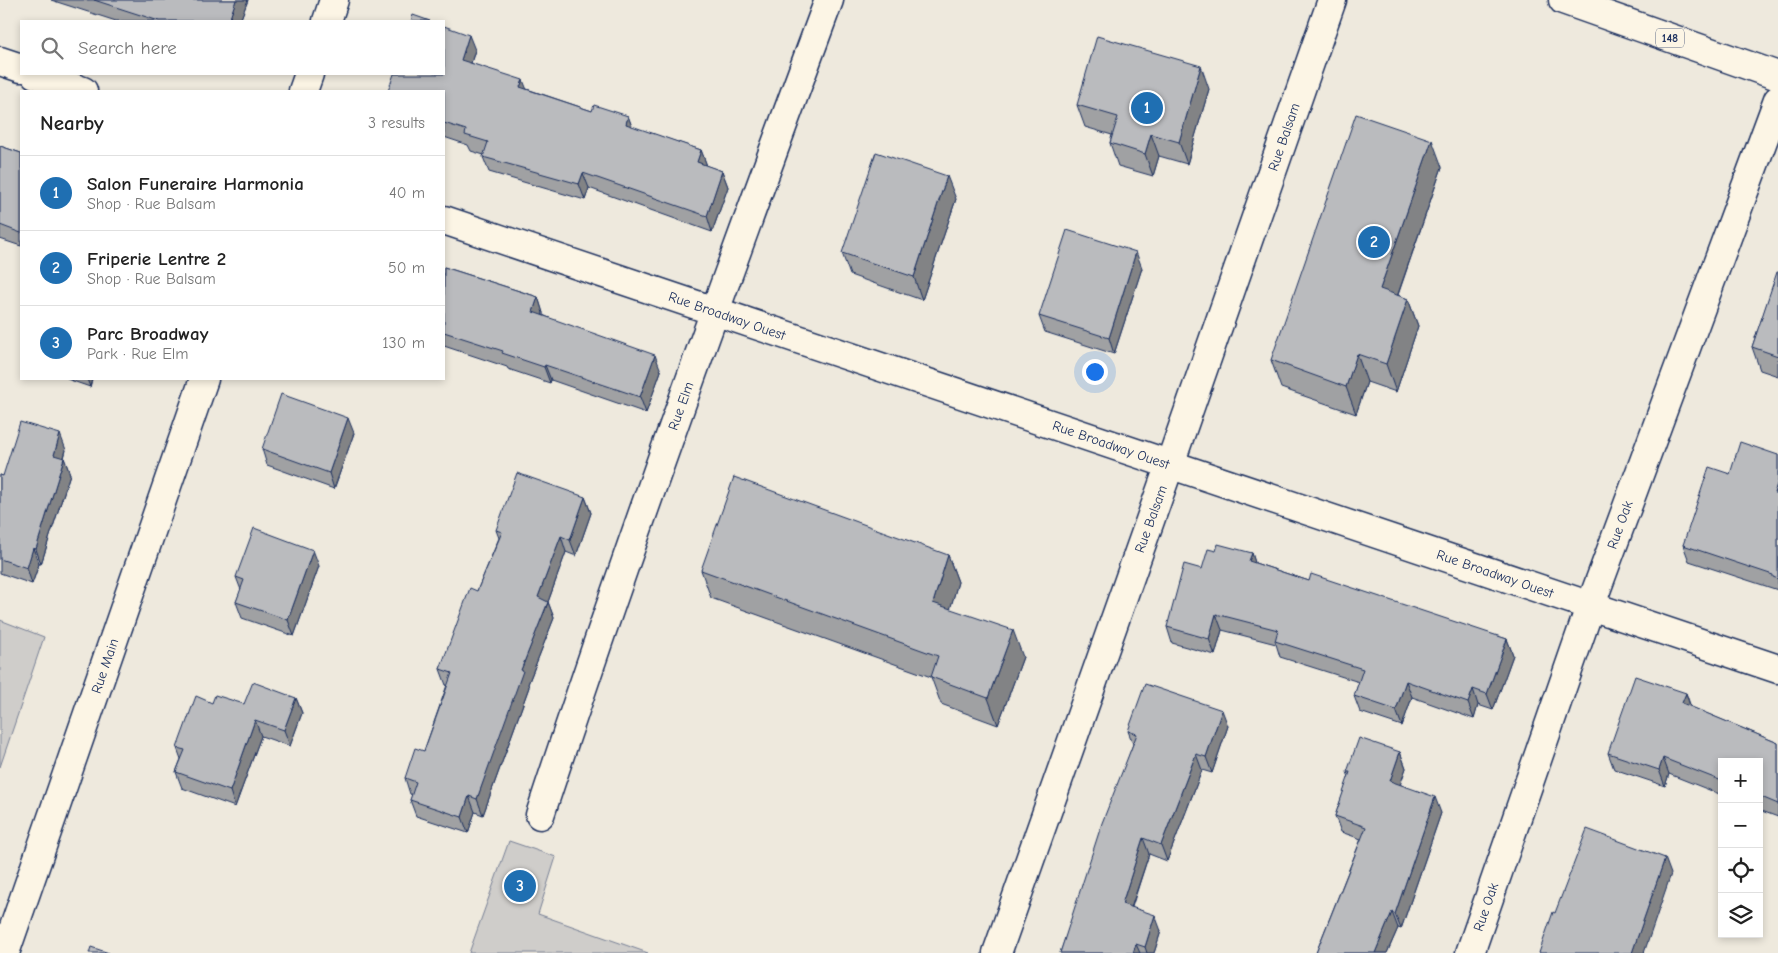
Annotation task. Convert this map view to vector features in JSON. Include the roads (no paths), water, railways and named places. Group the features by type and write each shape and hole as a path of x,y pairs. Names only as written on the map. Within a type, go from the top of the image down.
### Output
{"street":[{"path":"327,20 334,0"},
{"name":"Rue Elm","path":"540,815 599,637 714,312 829,0"},
{"name":"Rue Balsam","path":"997,953 1332,0"},
{"name":"148","path":"1563,0 1778,76"},
{"path":"0,61 20,68"},
{"path":"39,75 79,90"},
{"path":"303,90 309,75"},
{"name":"Rue Oak","path":"1470,953 1590,607 1778,100"},
{"name":"Rue Broadway Ouest","path":"445,220 1778,669"},
{"name":"Rue Main","path":"6,953 204,380"}],"place":[{"name":"Salon Funeraire Harmonia","path":"1147,108"},
{"name":"Friperie Lentre 2","path":"1374,242"},
{"name":"Parc Broadway","path":"520,886"}]}
